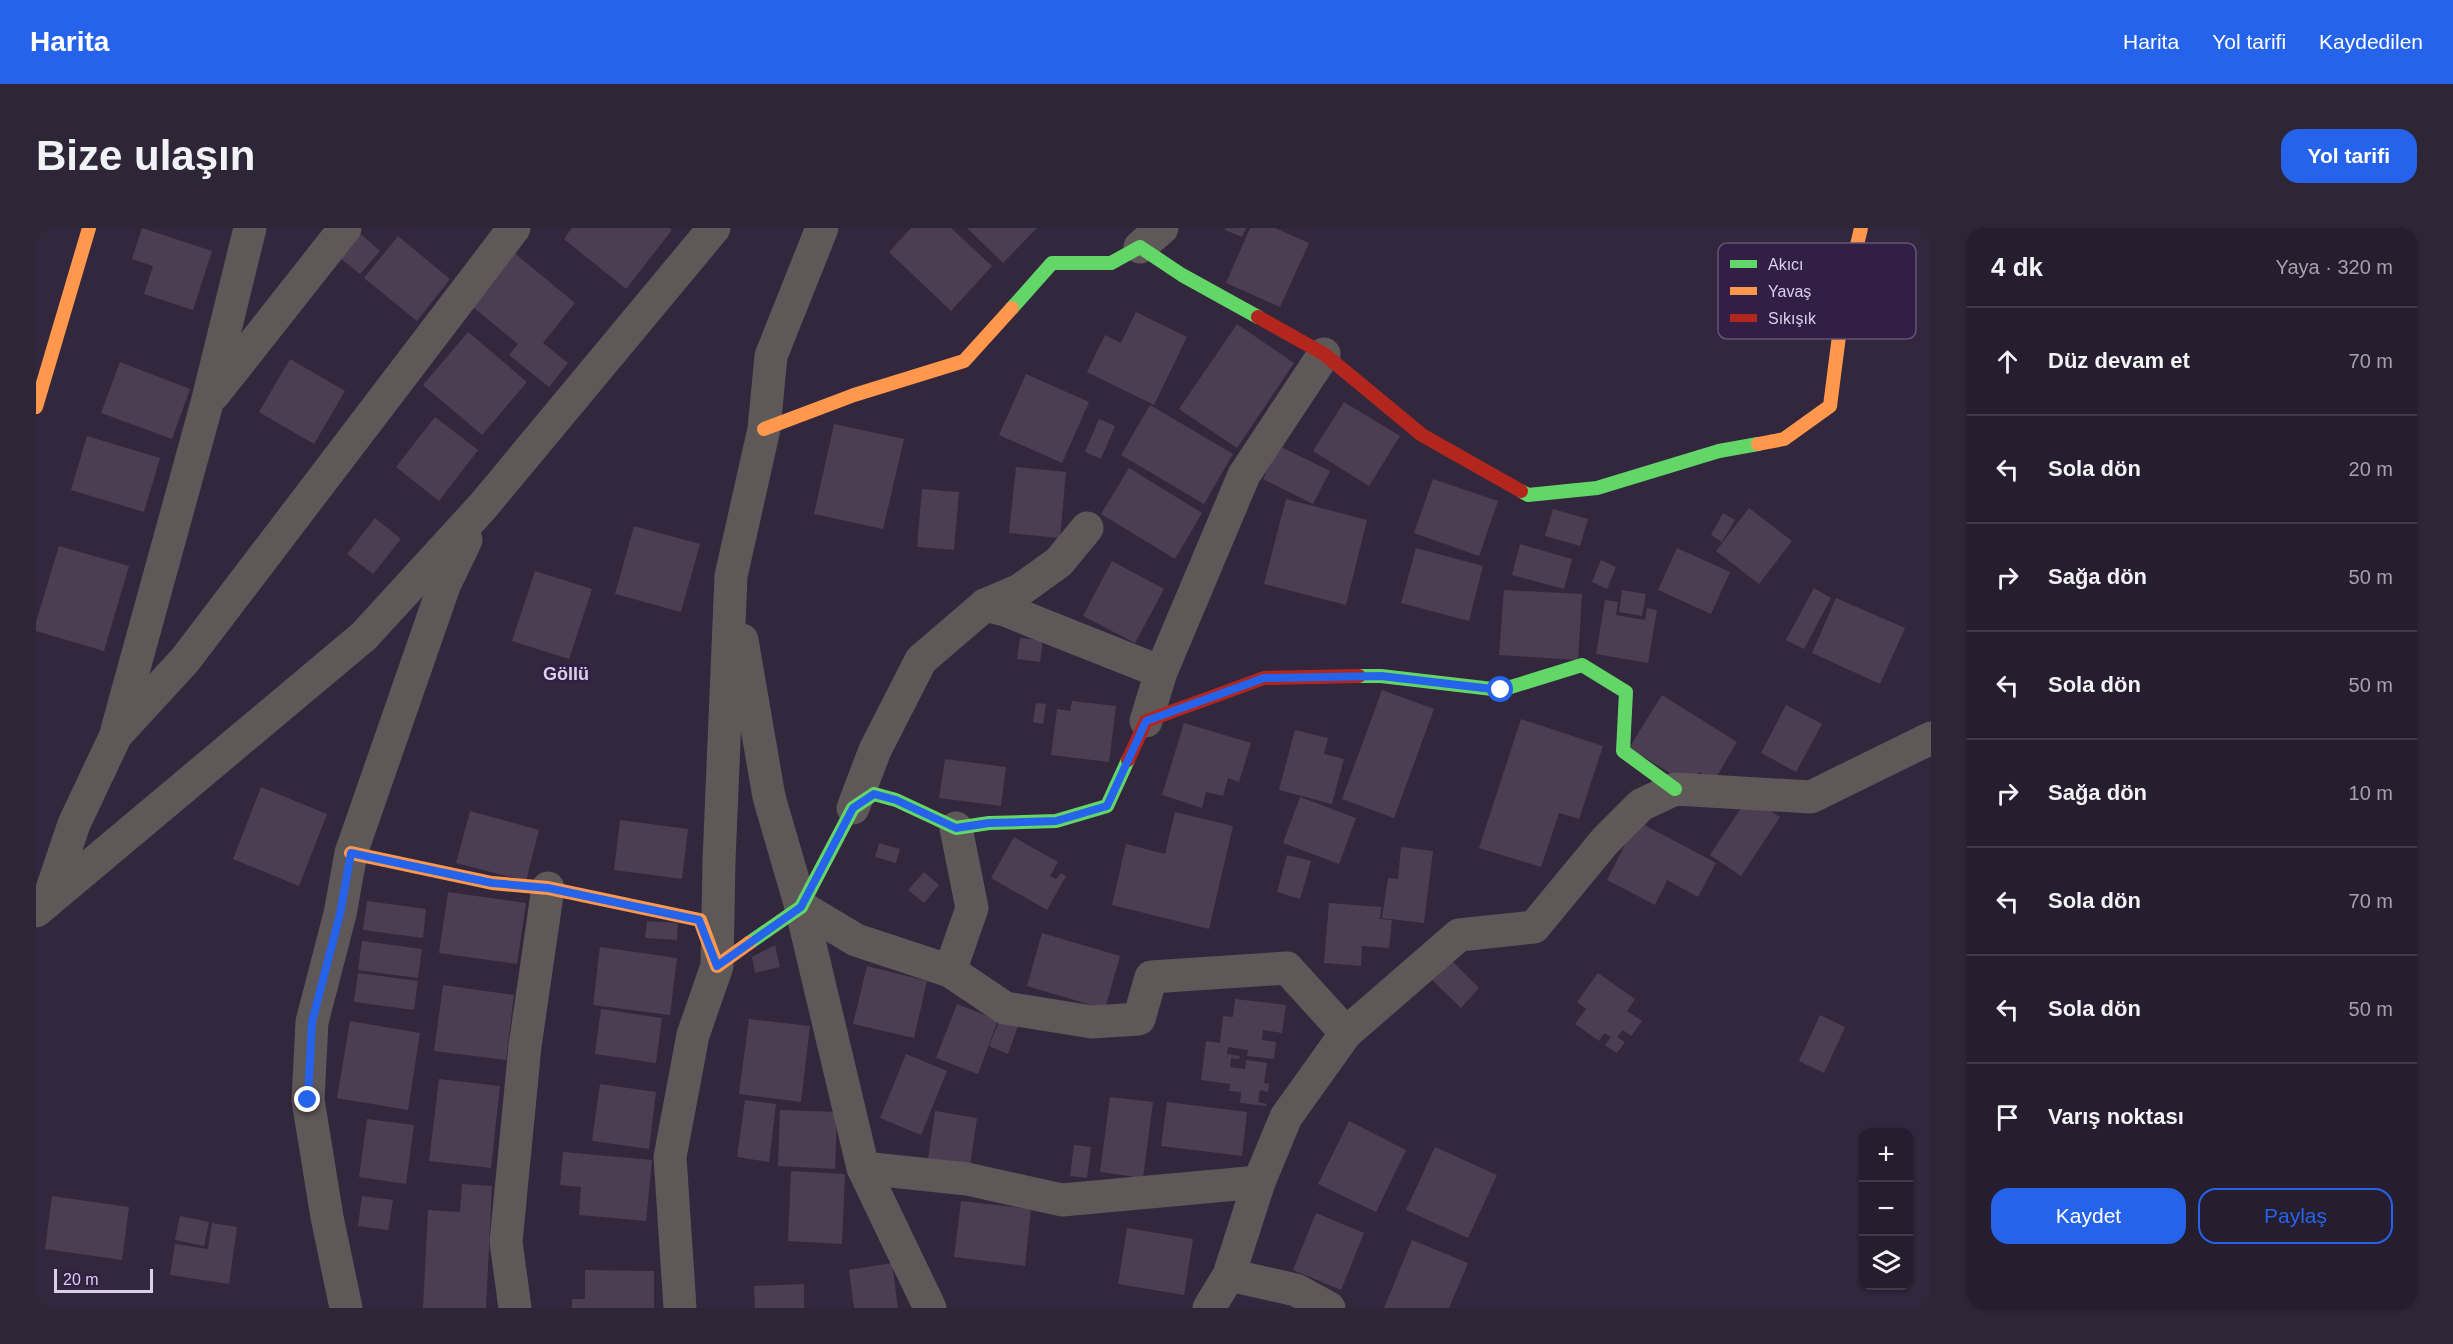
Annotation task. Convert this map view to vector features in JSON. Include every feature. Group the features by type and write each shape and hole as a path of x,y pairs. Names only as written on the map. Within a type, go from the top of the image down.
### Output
{"street":[{"path":"36,407 89,228"},
{"path":"42,907 74,824 116,735 207,402 250,228"},
{"path":"207,402 345,228"},
{"path":"116,735 185,660 514,228"},
{"path":"42,907 198,773 364,636 483,506 714,228"},
{"path":"680,1308 670,1158 693,1035 717,966 718,861 731,576 764,429 771,356 822,228"},
{"path":"1857,243 1861,228"},
{"path":"764,429 854,395 964,361 1052,263 1111,263 1151,238 1182,275 1324,354 1422,435 1528,495 1597,488 1719,451 1784,439 1830,406 1839,339"},
{"path":"853,808 874,794 896,800 956,828 989,823 1056,821 1107,806 1146,721 1161,672 1244,475 1324,354"},
{"path":"346,1308 327,1217 308,1100 312,1022 340,914 351,853 444,586 483,506"},
{"path":"717,966 801,907 853,808 875,750 921,660 985,605 1020,590 1059,562 1087,528"},
{"path":"731,576 769,797 801,907 863,1168 930,1308"},
{"path":"985,605 1005,610 1161,672"},
{"path":"1146,721 1264,678 1381,676 1501,690 1582,665 1626,692 1623,751 1675,789"},
{"path":"1209,1308 1229,1275 1259,1182 1286,1117 1346,1033 1459,935 1534,927 1605,841 1641,805 1675,789 1811,797 1931,738"},
{"path":"950,971 972,908 956,828"},
{"path":"351,853 492,883 548,888 699,920 717,966"},
{"path":"515,1308 506,1242 525,1046 548,888"},
{"path":"801,907 856,940 950,971 1005,1008 1092,1022 1139,1019 1151,977 1287,968 1346,1033"},
{"path":"863,1168 967,1179 1062,1200 1259,1182"},
{"path":"1229,1275 1296,1290 1329,1308"}],"building":[{"path":"142,228 212,251 193,310 144,294 153,266 132,259"},
{"path":"572,228 669,228 672,230 626,289 564,239"},
{"path":"911,228 951,228 992,266 951,311 889,252"},
{"path":"967,228 1037,228 1003,263"},
{"path":"1226,228 1246,228 1242,237 1225,230"},
{"path":"1250,228 1275,228 1309,243 1280,307 1226,283"},
{"path":"361,234 380,251 360,274 340,258"},
{"path":"398,236 450,279 417,321 364,278"},
{"path":"512,251 575,303 543,343 568,363 549,387 509,355 518,344 469,304"},
{"path":"1136,312 1187,337 1154,405 1087,372 1105,335 1121,343"},
{"path":"1237,324 1294,363 1237,448 1179,409"},
{"path":"468,332 527,382 482,435 423,385"},
{"path":"290,359 345,391 314,444 259,412"},
{"path":"120,362 190,389 172,439 101,413"},
{"path":"1026,374 1089,402 1062,463 999,435"},
{"path":"1344,402 1400,436 1369,486 1313,451"},
{"path":"1150,405 1233,454 1204,504 1121,455"},
{"path":"435,417 478,450 439,501 396,467"},
{"path":"1099,419 1115,426 1101,459 1085,452"},
{"path":"834,424 904,439 883,529 814,514"},
{"path":"87,436 160,458 144,512 71,490"},
{"path":"1279,446 1330,471 1313,504 1263,479"},
{"path":"1016,467 1066,472 1060,538 1009,533"},
{"path":"1129,468 1202,513 1175,559 1101,514"},
{"path":"1433,479 1498,501 1479,556 1414,533"},
{"path":"922,489 959,492 954,550 917,547"},
{"path":"1286,499 1367,520 1346,605 1264,584"},
{"path":"1749,508 1792,541 1759,584 1716,551"},
{"path":"1553,509 1588,519 1580,546 1545,536"},
{"path":"1723,513 1735,520 1722,542 1711,535"},
{"path":"375,518 401,539 373,574 347,554"},
{"path":"634,526 700,544 681,612 615,594"},
{"path":"1520,544 1572,559 1564,589 1512,575"},
{"path":"59,546 129,566 104,651 36,631 36,622"},
{"path":"1416,548 1483,566 1469,621 1401,603"},
{"path":"1677,548 1730,572 1711,614 1658,590"},
{"path":"1601,560 1616,567 1607,589 1592,582"},
{"path":"1112,561 1164,589 1135,643 1083,616"},
{"path":"535,571 592,589 569,659 512,641"},
{"path":"1814,588 1831,598 1804,649 1786,640"},
{"path":"1504,590 1582,594 1578,660 1499,655"},
{"path":"1622,590 1646,594 1642,616 1619,612"},
{"path":"1836,598 1905,628 1880,684 1812,653"},
{"path":"1605,600 1618,602 1616,615 1645,620 1647,608 1657,610 1648,663 1596,654"},
{"path":"1020,638 1043,640 1040,662 1017,659"},
{"path":"1382,690 1434,709 1394,818 1342,799"},
{"path":"1662,695 1737,742 1714,781 1699,772 1690,785 1629,748"},
{"path":"1072,701 1116,706 1109,762 1051,755 1057,709 1070,711"},
{"path":"1036,703 1046,704 1043,724 1033,722"},
{"path":"1786,705 1822,724 1796,772 1761,753"},
{"path":"1521,719 1603,746 1579,819 1559,813 1541,867 1479,848"},
{"path":"1184,723 1251,743 1239,782 1228,778 1223,796 1206,792 1202,808 1162,795"},
{"path":"1295,730 1328,738 1324,754 1344,759 1332,804 1279,790"},
{"path":"945,759 1006,767 1001,806 939,798"},
{"path":"261,787 327,814 299,886 233,859"},
{"path":"1749,796 1780,817 1741,876 1710,855"},
{"path":"1300,797 1356,818 1339,864 1283,843"},
{"path":"470,811 539,830 526,881 456,863"},
{"path":"1175,812 1233,826 1209,929 1112,905 1126,844 1165,854"},
{"path":"620,820 688,829 682,879 614,870"},
{"path":"1637,821 1716,863 1698,897 1667,880 1655,905 1607,880"},
{"path":"1014,837 1058,862 1050,876 1056,879 1061,873 1066,876 1047,910 991,878"},
{"path":"879,843 900,849 896,863 875,857"},
{"path":"1401,847 1433,851 1424,923 1382,918 1388,878 1398,879"},
{"path":"1287,855 1311,861 1300,899 1277,892"},
{"path":"924,872 939,885 924,903 908,890"},
{"path":"448,892 526,903 517,964 439,953"},
{"path":"367,901 426,909 423,938 363,930"},
{"path":"1329,903 1381,907 1380,919 1392,920 1389,948 1362,946 1361,966 1324,963"},
{"path":"647,921 678,923 677,940 645,938"},
{"path":"1042,933 1120,956 1105,1009 1027,986"},
{"path":"362,941 422,949 418,978 358,970"},
{"path":"775,945 780,967 755,973 752,957"},
{"path":"600,947 677,958 670,1015 593,1005"},
{"path":"1445,954 1479,988 1461,1008 1426,974"},
{"path":"867,966 927,981 914,1038 853,1024"},
{"path":"358,973 418,981 414,1010 354,1002"},
{"path":"1598,973 1635,999 1627,1011 1642,1021 1631,1036 1623,1030 1617,1037 1625,1042 1617,1053 1605,1045 1611,1037 1604,1033 1599,1041 1575,1024 1586,1009 1577,1002"},
{"path":"443,985 514,995 506,1060 434,1051"},
{"path":"1235,999 1286,1005 1282,1033 1263,1030 1262,1040 1276,1042 1274,1059 1247,1056 1248,1050 1228,1047 1227,1054 1240,1056 1239,1059 1231,1058 1230,1067 1245,1069 1246,1060 1267,1063 1264,1083 1269,1084 1268,1092 1260,1090 1258,1102 1267,1104 1266,1106 1240,1103 1241,1092 1229,1091 1230,1084 1201,1080 1206,1041 1220,1043 1223,1016 1233,1017"},
{"path":"957,1004 998,1020 978,1074 936,1058"},
{"path":"601,1009 662,1018 656,1063 595,1054"},
{"path":"1820,1015 1845,1027 1824,1073 1799,1061"},
{"path":"749,1019 810,1026 801,1102 739,1094"},
{"path":"1000,1019 1018,1026 1008,1054 989,1046"},
{"path":"350,1021 420,1033 408,1110 337,1098"},
{"path":"906,1054 947,1071 921,1135 880,1118"},
{"path":"439,1079 500,1086 491,1168 429,1161"},
{"path":"600,1084 656,1092 649,1149 592,1141"},
{"path":"1110,1097 1153,1102 1143,1178 1100,1172"},
{"path":"745,1100 776,1104 769,1162 737,1157"},
{"path":"1167,1102 1247,1112 1242,1156 1161,1146"},
{"path":"780,1110 837,1112 835,1169 778,1166"},
{"path":"935,1111 977,1118 970,1166 928,1159"},
{"path":"367,1119 414,1125 406,1184 359,1177"},
{"path":"1349,1121 1406,1150 1376,1212 1318,1184"},
{"path":"1074,1145 1091,1147 1087,1178 1070,1176"},
{"path":"1435,1147 1497,1175 1468,1238 1406,1210"},
{"path":"563,1152 652,1160 646,1221 579,1215 581,1187 560,1185"},
{"path":"791,1171 845,1174 842,1244 788,1241"},
{"path":"462,1184 492,1186 486,1308 423,1308 428,1210 460,1212"},
{"path":"52,1196 129,1207 122,1260 45,1249"},
{"path":"362,1196 393,1200 388,1230 358,1226"},
{"path":"961,1201 1031,1209 1025,1266 954,1257"},
{"path":"1316,1213 1364,1233 1341,1290 1293,1270"},
{"path":"180,1216 209,1222 204,1246 175,1240"},
{"path":"212,1223 237,1227 229,1284 170,1275 175,1244 208,1249"},
{"path":"1127,1228 1193,1239 1184,1295 1118,1284"},
{"path":"1412,1240 1468,1263 1449,1308 1384,1308"},
{"path":"892,1263 898,1308 854,1308 849,1270"},
{"path":"585,1270 654,1271 654,1308 572,1308 572,1299 585,1299"},
{"path":"804,1284 804,1308 755,1308 754,1286"}],"traffic: fast":[{"path":"1012,308 1052,263 1111,263 1140,247 1182,275 1258,317"},
{"path":"1521,491 1528,495 1597,488 1719,451 1758,444"},
{"path":"1359,676 1381,676 1501,690 1582,665 1626,692 1623,751 1675,789"},
{"path":"749,943 801,907 853,808 874,794 896,800 956,828 989,823 1056,821 1107,806 1128,760"}],"traffic: slow":[{"path":"36,407 89,228"},
{"path":"1857,243 1861,228"},
{"path":"764,429 854,395 964,361 1012,308"},
{"path":"1758,444 1784,439 1830,406 1839,339"},
{"path":"351,853 492,883 548,888 700,920 717,966 749,943"}],"traffic: jam":[{"path":"1258,317 1324,354 1422,435 1521,491"},
{"path":"1128,760 1146,721 1264,678 1359,676"}],"district":[{"name":"Göllü","path":"566,674"}],"route":[{"path":"308,1100 312,1022 340,914 351,853 492,883 548,888 699,920 717,966 801,907 853,808 874,794 896,800 956,828 989,823 1056,821 1107,806 1146,721 1264,678 1381,676 1501,690"}]}
